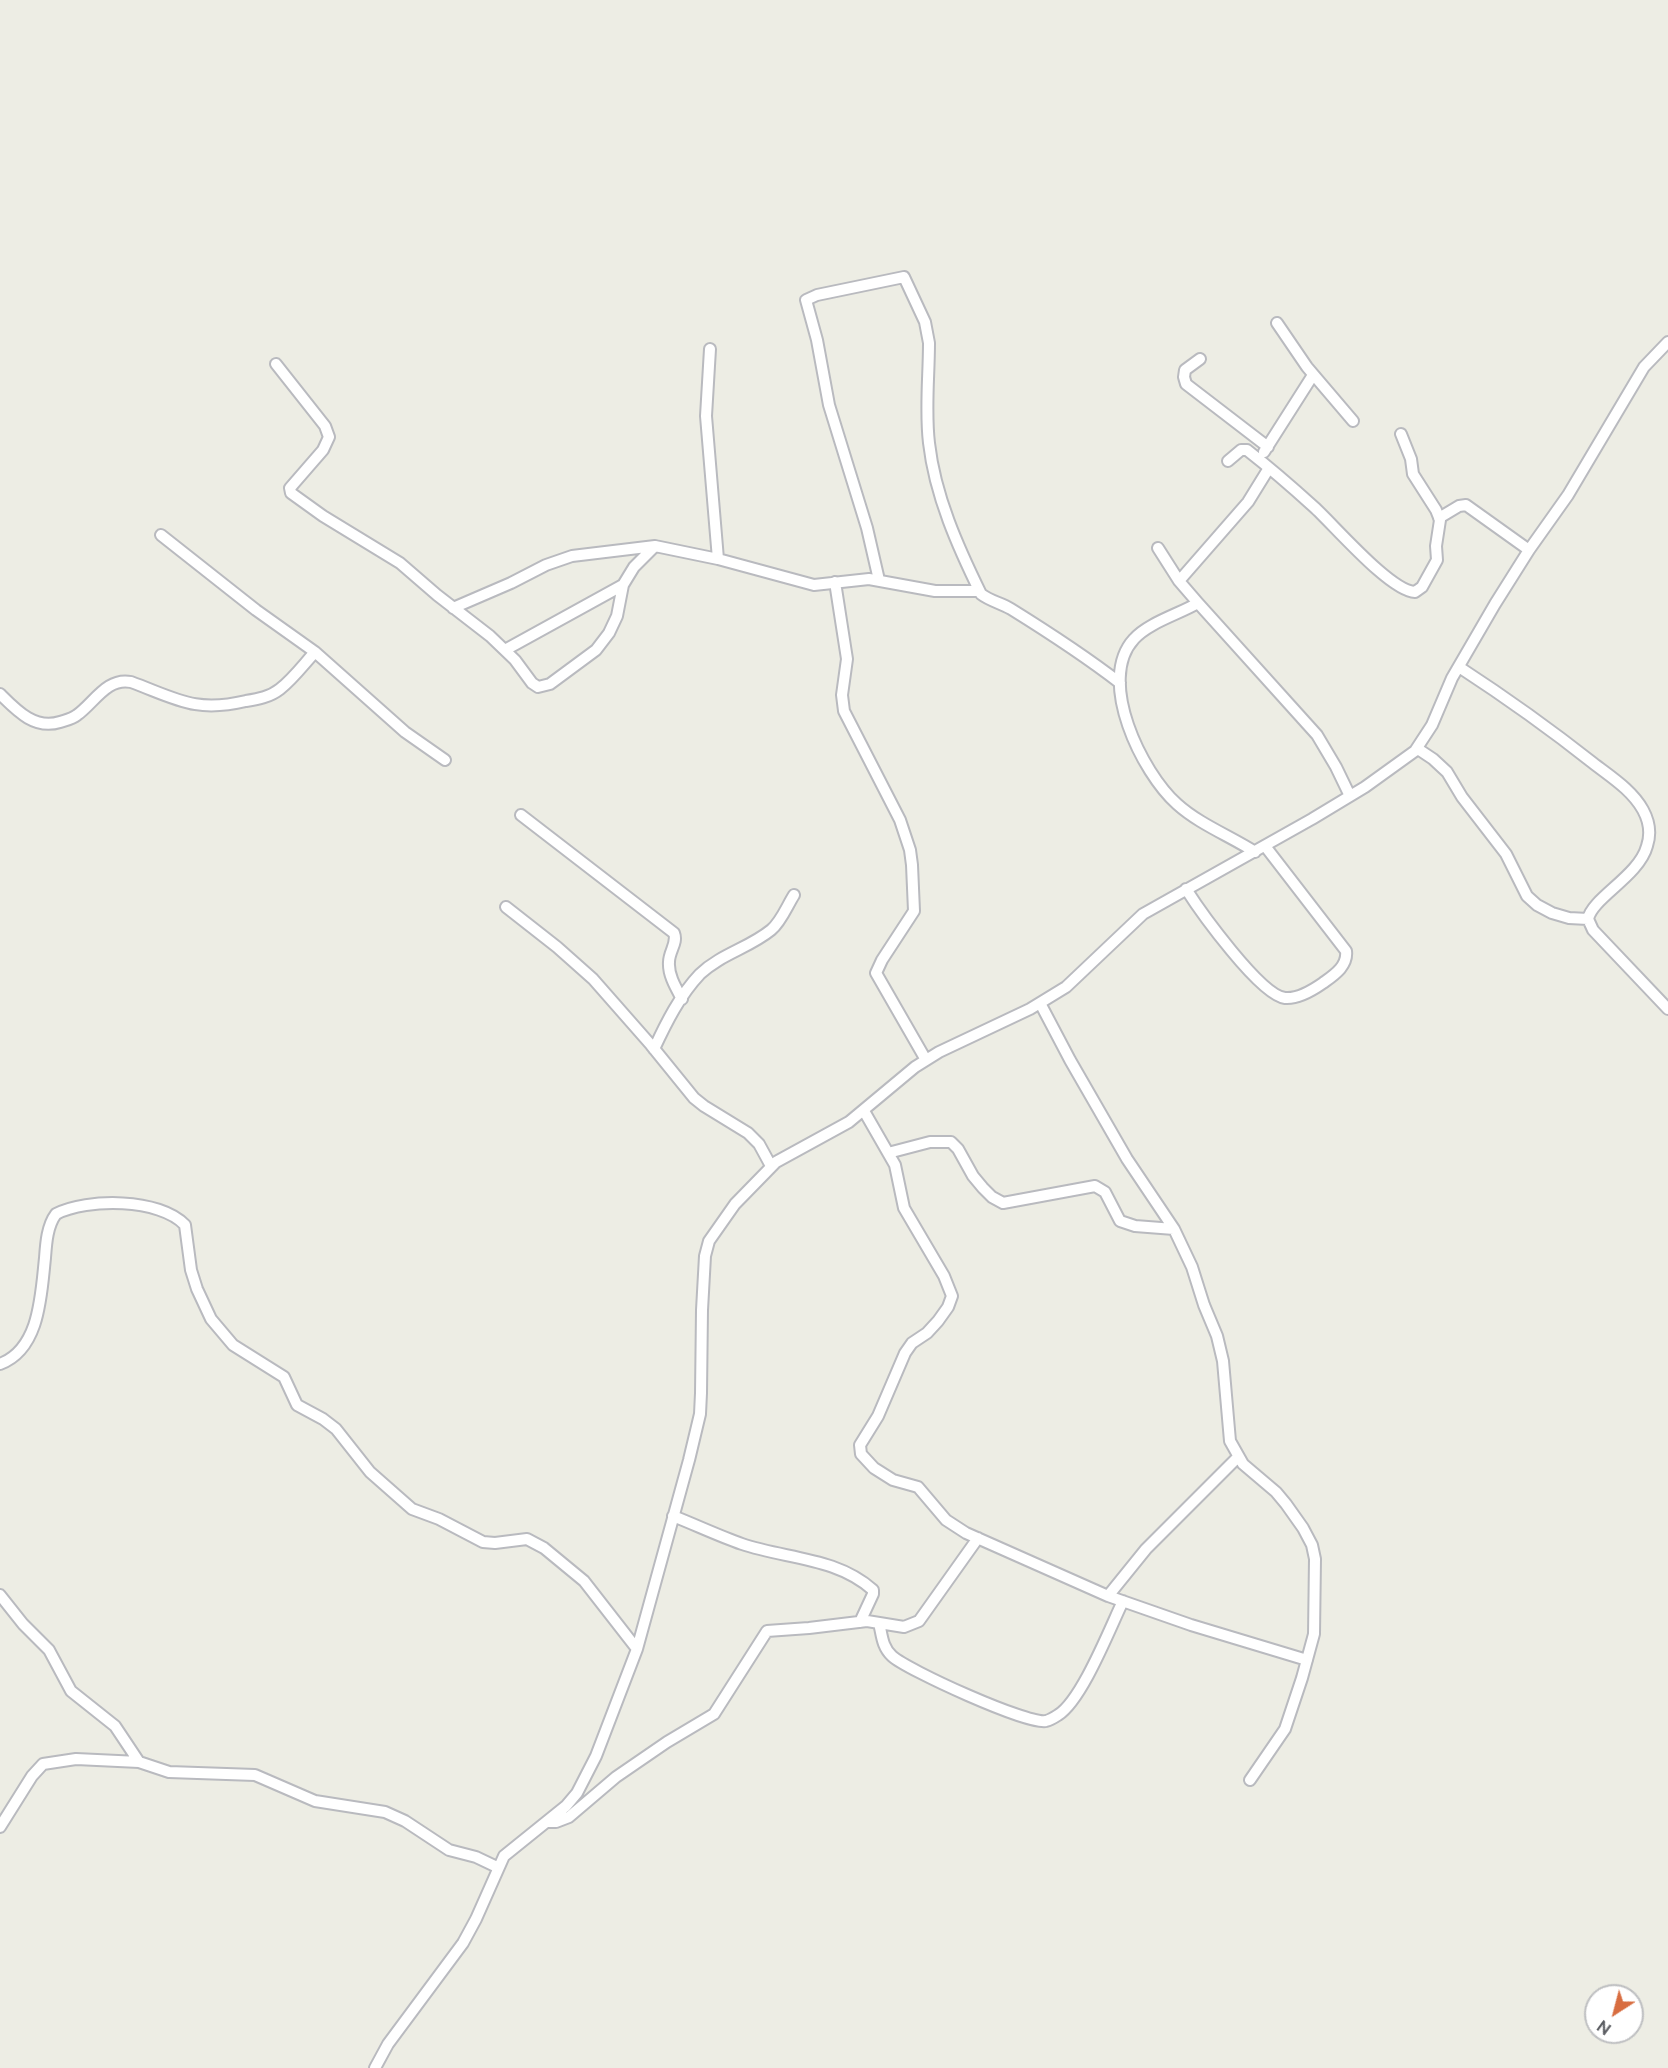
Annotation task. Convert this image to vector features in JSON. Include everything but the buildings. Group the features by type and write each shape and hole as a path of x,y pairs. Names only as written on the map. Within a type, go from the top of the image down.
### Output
{"street":[{"path":"879,580 867,528 829,405 806,300 817,295 904,277 928,333 927,423 934,476 951,527 980,591 983,596 1006,606 1120,683"},
{"path":"1277,323 1313,375 1353,421"},
{"path":"375,2068 388,2044 463,1942 476,1919 497,1867 504,1856 511,1848 548,1822 577,1793 609,1725 637,1649 700,1414 703,1374 703,1269 706,1250 735,1204 771,1166 826,1136 864,1110 895,1082 926,1060 1040,1003 1079,976 1143,914 1350,796 1383,775 1418,748 1432,725 1449,684 1529,550 1568,495 1644,367 1668,342"},
{"path":"710,349 706,416 718,559"},
{"path":"1200,359 1185,370 1186,384 1268,447"},
{"path":"276,364 325,426 329,437 322,450 290,488 291,493 323,516 386,553 422,580 453,608 490,636 538,687 550,684 596,650 609,633 617,616 623,585 634,567 655,546"},
{"path":"1259,460 1313,375"},
{"path":"1228,461 1244,450 1259,460 1312,505 1371,564 1410,592 1415,592 1422,587 1437,560 1436,546 1440,528 1439,518 1413,474 1411,459 1401,434"},
{"path":"1179,581 1248,502 1269,468"},
{"path":"1439,518 1459,506 1466,505 1529,550"},
{"path":"161,535 256,610 315,652 405,732 445,760"},
{"path":"453,608 503,587 546,564 572,556 655,546 718,559 814,585 868,579 920,589 980,591"},
{"path":"1158,548 1179,581 1317,735 1350,796"},
{"path":"835,582 847,659 843,708 900,820 910,850 912,865 914,912 878,966 876,973 926,1060"},
{"path":"505,650 623,585"},
{"path":"1186,889 1228,946 1275,994 1289,998 1310,990 1322,984 1344,964 1346,951 1260,849 1189,813 1162,788 1137,749 1122,699 1120,670 1124,658 1136,637 1198,603"},
{"path":"0,694 34,722 49,726 73,718 99,694 120,681 131,682 192,705 206,707 229,705 272,694 315,652"},
{"path":"1459,667 1548,727 1624,787 1643,810 1649,826 1647,848 1625,879 1593,907 1588,919 1593,930 1668,1009"},
{"path":"1418,748 1447,772 1462,797 1506,854 1527,896 1552,914 1588,919"},
{"path":"521,815 672,931 676,939 670,955 669,968 675,987 682,999"},
{"path":"654,1049 668,1020 700,975 709,967 773,928 794,895"},
{"path":"506,907 557,947 592,979 700,1103 753,1137 771,1166"},
{"path":"1040,1003 1121,1149 1174,1229 1192,1268 1217,1336 1223,1361 1230,1441 1238,1457 1254,1475 1276,1492 1303,1528 1316,1559 1314,1634 1307,1660 1285,1729 1250,1780"},
{"path":"864,1110 896,1169 904,1208 944,1276 952,1296 938,1322 912,1343 905,1353 885,1401 862,1440 859,1450 866,1461 884,1475 900,1483 920,1488 946,1520 978,1538 1068,1576 1108,1596 1191,1625 1307,1660"},
{"path":"888,1153 930,1142 951,1142 958,1149 973,1176 997,1201 1011,1203 1095,1186 1106,1192 1118,1218 1123,1223 1174,1229"},
{"path":"0,1364 17,1354 26,1343 32,1330 40,1299 49,1231 56,1214 105,1203 130,1204 168,1214 185,1225 192,1276 211,1319 228,1341 240,1351 284,1377 296,1404 330,1424 370,1472 412,1509 439,1519 483,1542 495,1543 527,1539 544,1548 584,1581 637,1649"},
{"path":"1108,1596 1146,1549 1238,1457"},
{"path":"673,1516 742,1544 822,1562 850,1575 873,1590 860,1622"},
{"path":"548,1822 556,1822 569,1817 616,1777 667,1742 714,1714 767,1631 860,1622 904,1627 919,1621 978,1538"},
{"path":"0,1595 23,1624 49,1650 72,1691 116,1726 139,1762"},
{"path":"879,1623 884,1646 892,1656 908,1667 988,1703 1030,1719 1046,1721 1060,1714 1073,1700 1086,1680 1123,1601"},
{"path":"0,1827 32,1776 44,1764 76,1759 139,1762 169,1772 255,1775 315,1801 385,1812 405,1821 449,1850 476,1857 497,1867"}]}
